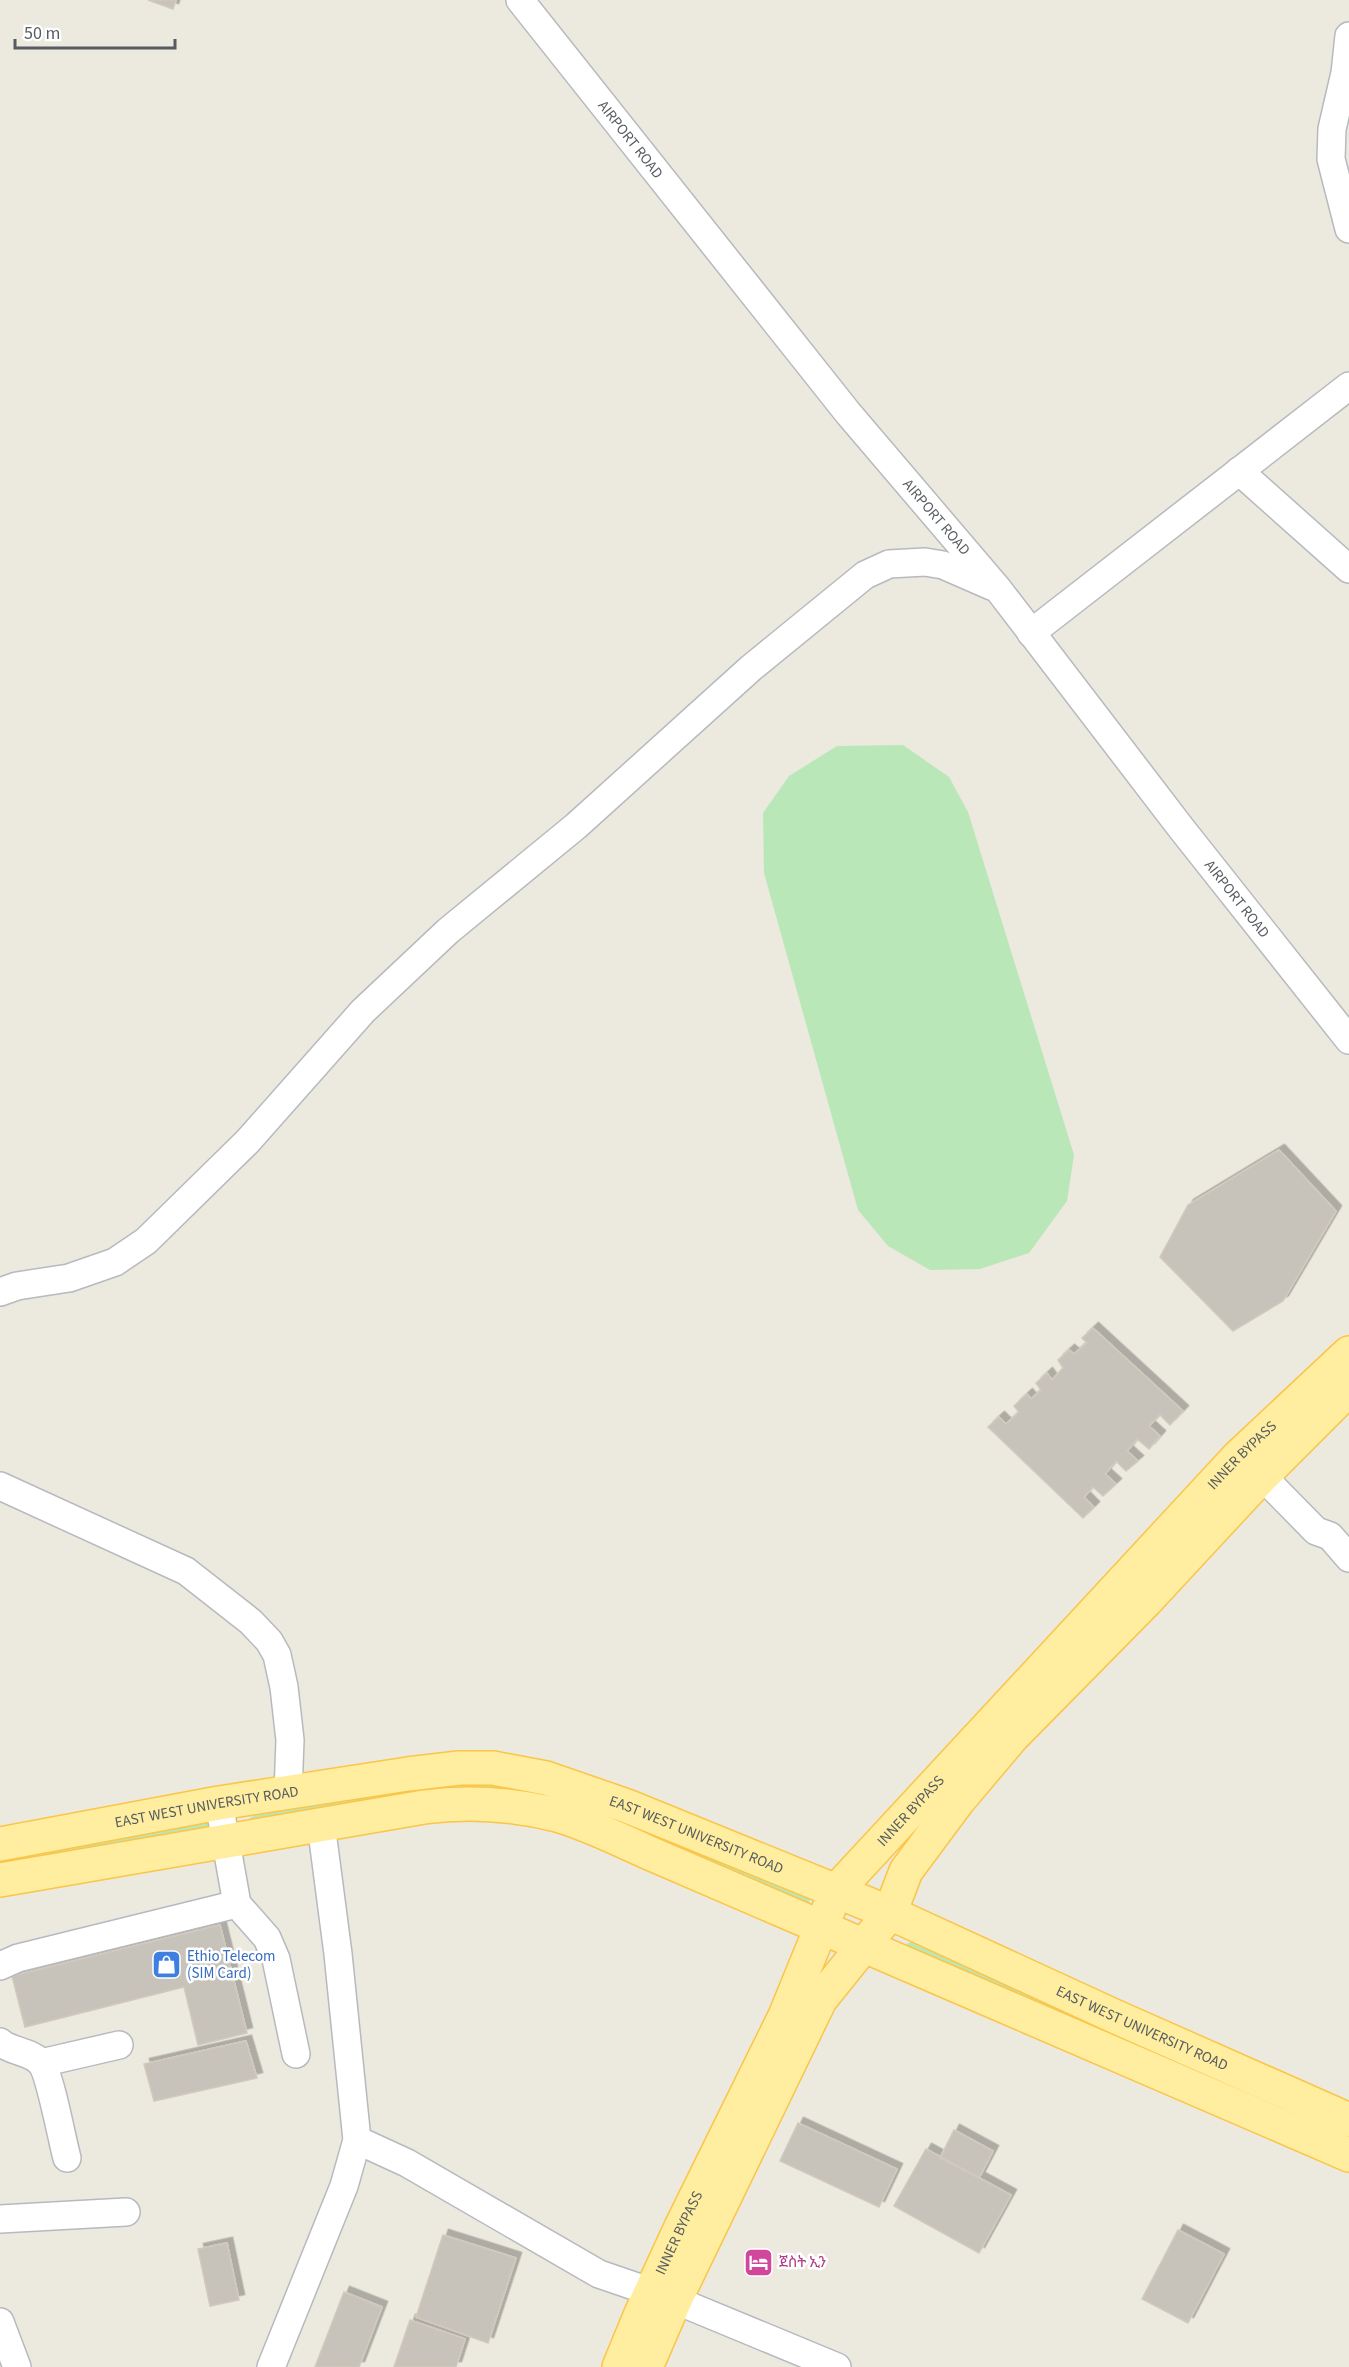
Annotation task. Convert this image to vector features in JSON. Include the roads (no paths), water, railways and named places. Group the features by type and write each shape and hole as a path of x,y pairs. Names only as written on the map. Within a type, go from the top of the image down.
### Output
{"main road":[{"name":"INNER BYPASS","path":"619,2367 663,2297 820,2000 890,1913 906,1871 958,1801 1012,1737 1146,1601 1250,1467 1349,1353"},
{"name":"INNER BYPASS","path":"646,2367 663,2297 785,2016 836,1891 1250,1467 1349,1389"},
{"name":"EAST WEST UNIVERSITY ROAD","path":"0,1844 219,1803 408,1774 459,1768 493,1768 546,1778 627,1806 890,1913 1349,2121"},
{"path":"0,1880 453,1803 503,1805 542,1812 592,1829 1349,2155"}],"street":[{"name":"AIRPORT ROAD","path":"520,0 848,413 998,589 1181,828 1349,1040"},
{"path":"1349,36 1344,74 1332,129 1331,159 1349,230"},
{"path":"1031,633 1349,386"},
{"path":"1239,471 1349,569"},
{"path":"1307,532 1349,541"},
{"path":"0,1292 17,1286 69,1278 115,1263 146,1241 247,1142 363,1011 448,931 576,826 751,668 865,575 890,564 925,562 943,565 998,589"},
{"path":"1250,1467 1316,1531 1330,1536 1349,1558"},
{"path":"0,1486 186,1571 257,1628 269,1641 277,1655 284,1687 290,1740 288,1792"},
{"path":"219,1803 237,1904 267,1938 276,1959 296,2054"},
{"path":"271,2367 344,2186 357,2140 338,1954 321,1824"},
{"path":"0,1966 18,1958 237,1904"},
{"path":"0,2042 41,2063 48,2081 67,2158"},
{"path":"41,2063 119,2045"},
{"path":"357,2140 407,2163 599,2274 663,2297 837,2367"},
{"path":"0,2219 126,2212"},
{"path":"0,2322 17,2367"}],"place":[{"name":"Ethio Telecom (SIM Card)","path":"166,1965"},
{"name":"ጀስት ኢን","path":"758,2262"}]}
